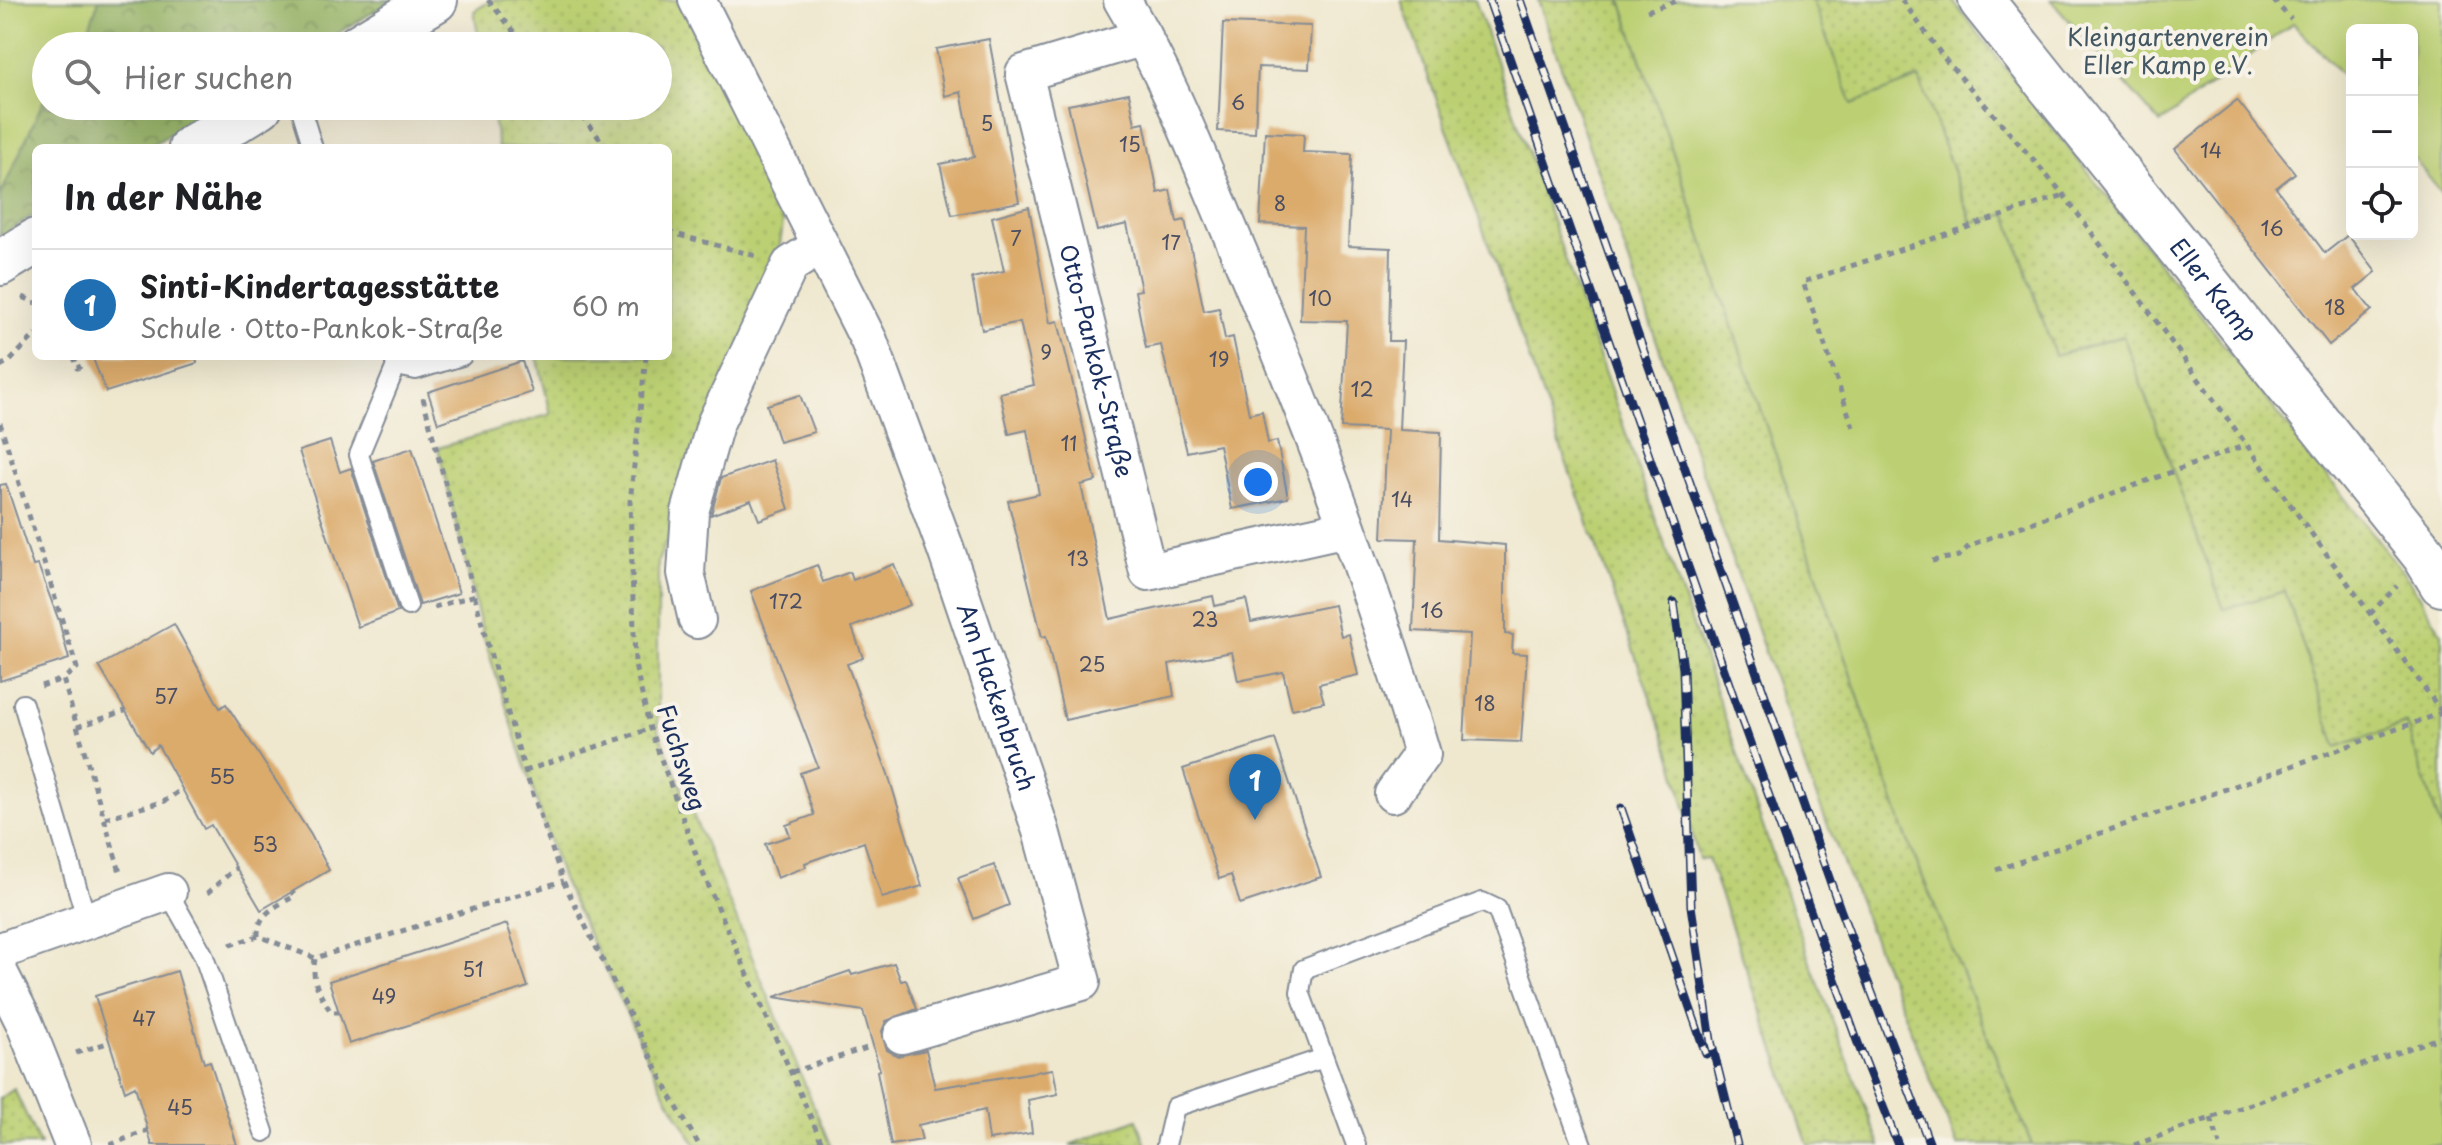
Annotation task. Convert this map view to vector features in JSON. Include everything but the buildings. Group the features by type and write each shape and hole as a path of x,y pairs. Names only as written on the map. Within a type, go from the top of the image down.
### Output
{"street":[{"path":"382,32 435,0"},
{"name":"Am Hackenbruch","path":"697,0 869,341 946,550 1041,831 1082,982 902,1035"},
{"path":"1122,0 1144,37 1267,319 1347,528 1422,754 1393,794"},
{"name":"Eller Kamp","path":"1981,0 2436,561"},
{"name":"Otto-Pankok-Straße","path":"1144,37 1024,73 1148,572 1347,528"},
{"path":"198,144 237,120"},
{"path":"0,263 32,243"},
{"path":"697,620 686,573 690,512 715,424 790,265 820,246"},
{"path":"0,951 168,892"},
{"path":"0,974 12,1034 73,1145"}],"lane":[{"path":"304,120 312,144"},
{"path":"359,455 394,361 416,370 449,360"},
{"path":"353,437 408,606"},
{"path":"23,704 87,921"},
{"path":"168,892 203,954 264,1132"},
{"path":"1356,1145 1300,992 1304,969 1482,902 1497,909 1582,1145"},
{"path":"1166,1145 1175,1107 1324,1058"}],"path":[{"path":"488,0 514,32"},
{"path":"1647,11 1679,0"},
{"path":"1902,0 1944,58 2064,195 2442,712 1996,870"},
{"path":"2273,0 2291,19"},
{"path":"585,120 604,144"},
{"path":"1853,427 1803,282 2064,195"},
{"path":"672,233 790,265"},
{"path":"0,366 10,361 32,338"},
{"path":"75,360 77,368 81,366"},
{"name":"Fuchsweg","path":"646,360 630,502 635,665 650,729 702,871 823,1145"},
{"path":"416,370 525,771 563,881 671,1097 699,1145"},
{"path":"0,423 77,668 63,679 121,874"},
{"path":"1932,561 1959,556 1970,545 2246,445"},
{"path":"408,606 422,602 425,610 476,595"},
{"path":"77,727 125,711"},
{"path":"525,771 650,729"},
{"path":"105,818 165,801 182,789"},
{"path":"207,893 236,868"},
{"path":"221,933 225,946 258,936 315,958 563,881"},
{"path":"203,883 211,906"},
{"path":"258,936 258,925 266,912 295,896 292,892"},
{"path":"315,958 312,975 317,990 331,1012 339,1012"},
{"path":"792,1072 902,1035"},
{"path":"2134,1145 2442,1037"},
{"path":"2211,1118 2220,1145"},
{"path":"110,1145 148,1130"}],"green space":[{"path":"0,0 99,0 87,32 32,32 32,120 35,120 0,196"},
{"path":"99,0 393,0 340,32 87,32"},
{"path":"492,0 692,0 787,194 775,280 658,561 658,730 830,1145 696,1145 665,1094 562,879 483,635 438,448 551,414 538,360 672,360 672,144 497,144 493,120 672,120 672,32 478,32 474,11"},
{"path":"1401,0 1475,0 1808,956 1880,1145 1808,1145 1708,859 1699,860 1673,761"},
{"path":"1538,0 1621,0 1904,831 2032,1145 1957,1145 1808,776"},
{"path":"1621,0 1812,0 1852,104 1919,78 1972,223 2007,214 2055,356 2123,336 2224,609 2285,591 2336,747 2406,724 2442,832 2442,1145 2032,1145 1904,831"},
{"path":"1812,0 1952,0 2409,580 2442,633 2442,832 2406,724 2336,747 2285,591 2224,610 2123,336 2055,356 2007,214 1973,224 1919,79 1852,105"},
{"name":"Kleingartenverein Eller Kamp e.V.","path":"2051,0 2442,0 2442,194 2418,164 2418,24 2346,24 2346,79 2293,23 2160,123"},
{"path":"35,120 194,120 154,144 32,144 32,216 0,236 0,196"},
{"path":"14,1089 40,1145 0,1145 0,1099"},
{"path":"1137,1119 1146,1145 1070,1145"}],"railway":[{"path":"1489,0 1742,721 1859,1046 1898,1145"},
{"path":"1520,0 1840,909 1930,1145"},
{"path":"1674,602 1683,669 1691,906 1711,1041 1737,1145"},
{"path":"1621,808 1706,1054"}],"place":[{"name":"Sinti-Kindertagesstätte","path":"1255,820"}]}
